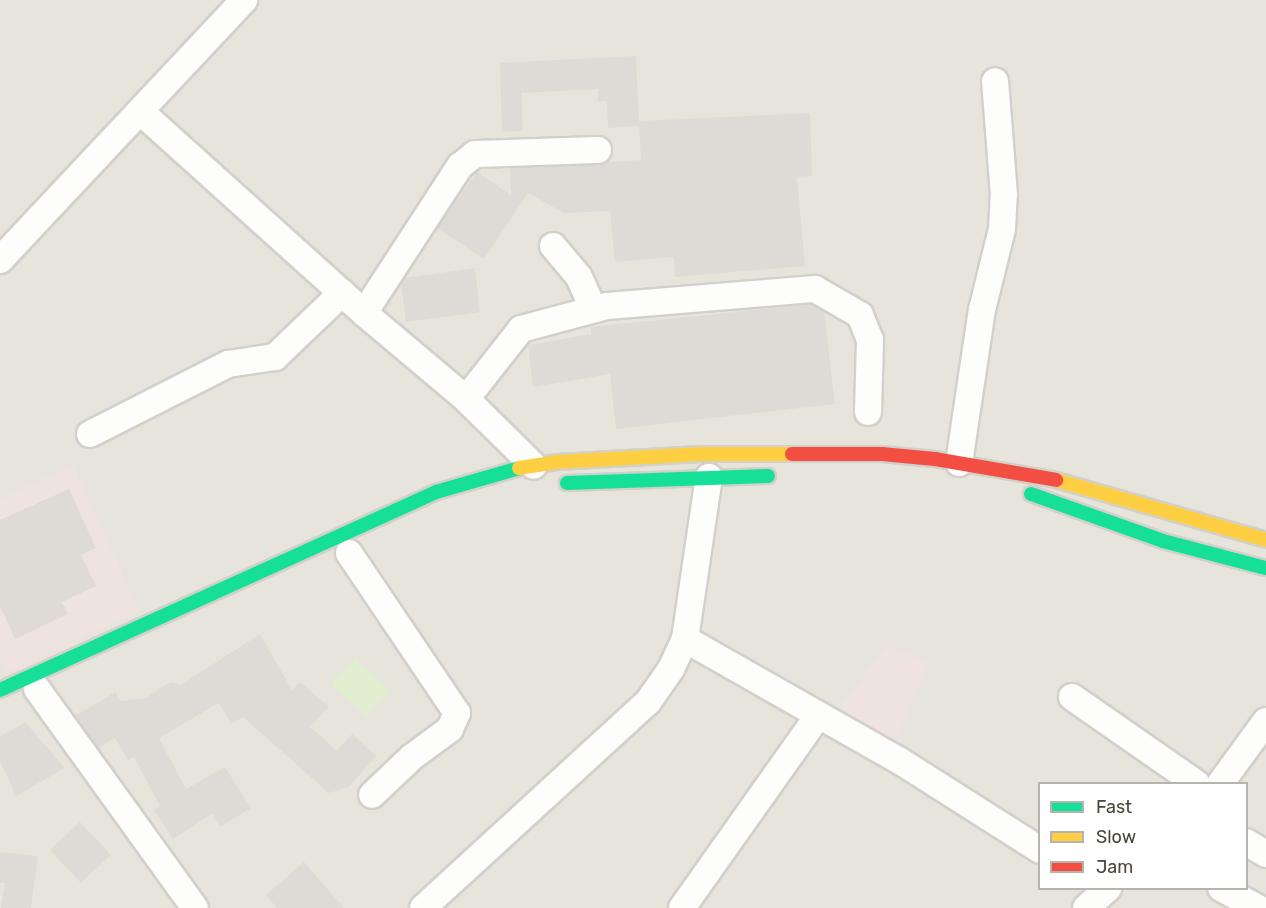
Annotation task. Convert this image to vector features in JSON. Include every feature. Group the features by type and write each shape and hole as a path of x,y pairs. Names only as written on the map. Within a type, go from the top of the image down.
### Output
{"main road":[{"path":"1,691 436,492 534,466 644,454 882,454 1047,477 1266,540"},
{"path":"557,484 787,475"},
{"path":"1017,491 1045,497 1163,541 1266,568"},
{"path":"1,691 37,689 111,657"}],"street":[{"path":"0,260 244,0"},
{"path":"959,463 982,310 1002,229 1004,195 995,81"},
{"path":"141,111 364,313 466,399 534,466"},
{"path":"364,313 460,166 475,154 598,150"},
{"path":"553,246 579,277 593,308"},
{"path":"466,399 522,329 593,308 816,289 860,315 870,340 868,412"},
{"path":"90,434 228,364 275,357 342,293"},
{"path":"423,908 648,702 686,639 709,477"},
{"path":"351,552 457,713 450,729 411,757 372,795"},
{"path":"686,639 900,761 1038,849"},
{"path":"37,689 195,908"},
{"path":"1072,697 1196,782"},
{"path":"682,908 818,716"},
{"path":"1221,782 1266,721"},
{"path":"1248,843 1266,855"},
{"path":"1225,890 1258,908"}],"shaded area":[{"path":"0,0 1266,0 1266,908 0,908"},
{"path":"73,465 140,612 7,673 0,658 0,499"},
{"path":"887,645 929,663 896,739 836,714"}],"green space":[{"path":"355,658 390,691 366,716 331,684"}],"building":[{"path":"636,56 639,121 810,113 812,176 797,177 805,266 675,277 674,257 615,262 610,211 564,213 528,193 484,259 437,228 477,172 511,195 510,168 641,160 639,126 608,128 607,101 598,102 598,89 521,93 523,131 502,132 500,63"},
{"path":"475,268 480,312 406,322 401,283 405,278"},
{"path":"812,304 824,312 835,404 616,429 610,374 533,387 528,345 591,334 591,327"},
{"path":"69,489 96,548 81,555 96,586 62,602 68,614 15,639 0,606 0,520"},
{"path":"260,634 292,690 300,682 329,707 310,727 337,751 352,734 376,756 349,787 329,793 243,717 231,724 219,703 159,738 186,789 225,767 251,808 220,827 212,814 173,839 154,810 160,806 134,757 128,760 115,738 98,748 75,716 115,692 121,701 146,698 170,682 181,685"},
{"path":"25,722 65,768 16,796 0,761 0,737"},
{"path":"80,822 111,855 81,883 50,850"},
{"path":"0,852 38,856 31,908 1,908 5,883 0,883"},
{"path":"304,862 344,908 277,908 266,895"}],"traffic: fast":[{"path":"0,690 436,492 519,468"},
{"path":"567,483 768,476"},
{"path":"1031,494 1163,541 1266,568"}],"traffic: slow":[{"path":"519,468 557,462 701,454 792,454"},
{"path":"1056,480 1266,540"}],"traffic: jam":[{"path":"792,454 882,454 935,459 1056,480"}]}
